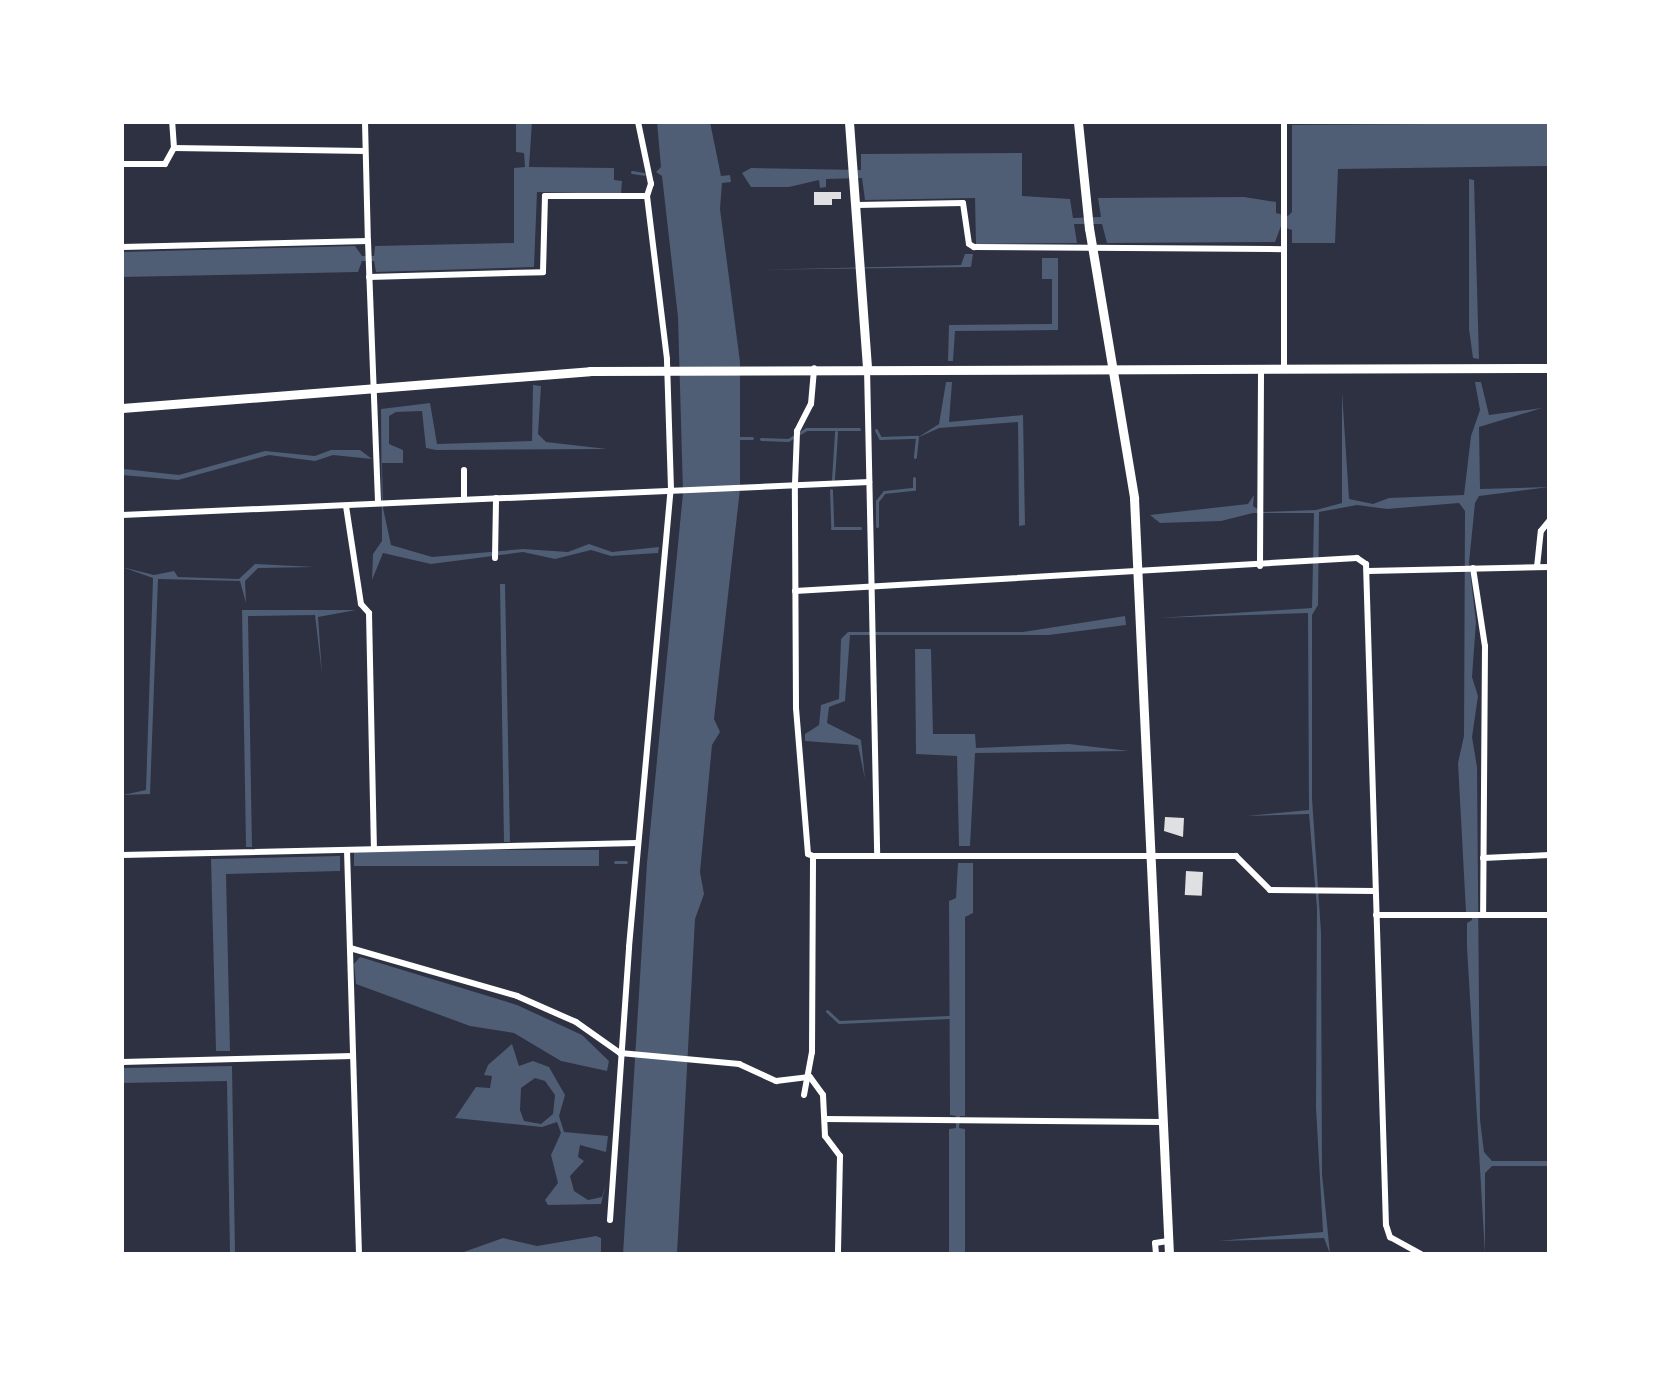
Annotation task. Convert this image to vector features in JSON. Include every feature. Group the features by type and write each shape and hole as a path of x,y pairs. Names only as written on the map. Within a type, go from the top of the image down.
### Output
{"main road":[{"path":"849,122 867,368"},
{"path":"1078,122 1089,228 1115,368 1134,498 1169,1254"},
{"path":"122,408 511,374 759,368 1549,368"}],"street":[{"path":"122,164 165,164 174,148 172,122"},
{"path":"365,122 368,263 381,503"},
{"path":"610,1220 637,843 673,489 670,370 647,196 649,164 638,122"},
{"path":"1284,122 1284,369"},
{"path":"174,148 365,151"},
{"path":"369,277 543,272 545,196 647,196"},
{"path":"857,205 963,203 969,244 974,247 1283,249"},
{"path":"122,247 368,241"},
{"path":"814,368 811,404 797,431 795,484 796,708 808,854 1236,856 1270,890 1375,891"},
{"path":"867,368 875,627 877,854"},
{"path":"1260,566 1257,507 1261,369"},
{"path":"464,470 464,499"},
{"path":"122,515 869,482"},
{"path":"495,558 496,498"},
{"path":"346,506 361,604 369,613 374,848"},
{"path":"1537,567 1541,531 1549,521"},
{"path":"795,591 1357,558 1368,571 1386,1225 1390,1237 1421,1254"},
{"path":"1368,571 1549,567"},
{"path":"1469,568 1485,646 1483,858 1477,915"},
{"path":"122,855 637,843"},
{"path":"347,850 359,1254"},
{"path":"1483,858 1549,855"},
{"path":"804,1095 810,1077 813,856"},
{"path":"1376,915 1549,915"},
{"path":"350,948 517,996 576,1022 622,1054 739,1064 776,1081 810,1077"},
{"path":"122,1062 353,1056"},
{"path":"810,1077 823,1095 825,1136 840,1156 838,1254"},
{"path":"825,1119 958,1123 1162,1122"},
{"path":"1156,1254 1155,1243 1168,1241"}],"water":[{"path":"516,122 532,122 529,167 614,168 614,180 622,181 621,194 537,192 534,267 376,272 374,261 362,261 358,272 122,277 122,252 355,246 362,256 374,256 375,246 514,243 514,168 525,167 524,153 516,152"},
{"path":"657,122 710,122 721,176 730,175 731,182 722,183 720,209 740,362 740,489 714,719 720,732 712,745 700,872 704,894 695,919 677,1254 623,1254 647,863 683,493 678,317 662,176 656,172 661,167"},
{"path":"1549,123 1549,166 1338,169 1335,243 1292,243 1292,230 1281,226 1275,242 1107,243 1102,224 1074,224 1077,243 976,244 975,198 865,200 862,178 826,179 826,187 820,188 819,180 789,187 751,187 742,173 751,168 861,170 861,154 1022,153 1022,196 1070,199 1073,218 1101,217 1098,198 1244,197 1276,202 1276,213 1288,216 1292,212 1292,125"},
{"path":"1469,179 1474,180 1479,359 1473,358 1469,329"},
{"path":"965,254 973,254 971,267 752,270 961,265"},
{"path":"1042,258 1058,258 1058,330 955,331 953,361 948,361 949,325 1052,324 1052,279 1042,279"},
{"path":"946,382 952,382 949,422 1023,415 1025,525 1019,526 1018,422 939,428 917,438 939,424"},
{"path":"1475,382 1481,382 1489,415 1542,408 1479,427 1480,489 1549,487 1479,496 1475,503 1469,563 1476,622 1472,677 1478,696 1472,737 1477,767 1480,1120 1484,1152 1492,1161 1549,1161 1549,1166 1492,1166 1485,1173 1485,1254 1467,947 1467,923 1472,920 1471,912 1466,912 1458,763 1464,736 1465,511 1459,503 1387,509 1357,505 1319,512 1318,605 1312,615 1312,798 1321,932 1322,1174 1330,1254 1324,1238 1218,1241 1323,1232 1316,1108 1317,908 1309,814 1247,816 1309,810 1308,613 1159,618 1312,608 1314,513 1253,513 1221,521 1160,523 1150,515 1248,504 1254,495 1253,506 1262,512 1316,510 1342,503 1342,392 1349,499 1373,504 1389,498 1464,495 1471,436 1480,410"},
{"path":"533,385 541,386 538,434 546,442 607,449 436,450 426,448 422,411 396,412 389,416 389,444 403,450 403,463 382,463 383,508 391,545 432,557 523,549 568,552 589,544 612,552 659,547 658,553 611,556 591,550 555,559 523,552 431,564 383,553 372,580 373,554 382,541 381,409 430,403 437,444 532,441"},
{"path":"331,450 360,450 372,459 333,455 315,461 269,455 178,480 122,475 124,469 179,475 265,451 315,456"},
{"path":"255,564 315,567 258,568 245,581 246,603 240,581 158,579 150,794 123,795 146,790 153,578 122,567 154,575 174,571 178,577 239,579"},
{"path":"500,584 505,584 510,842 504,842"},
{"path":"242,610 356,610 318,617 322,674 315,615 248,616 252,847 246,847"},
{"path":"1125,616 1126,625 1049,635 850,635 845,701 829,707 827,723 861,740 865,779 858,745 805,741 805,734 819,725 821,705 839,699 841,639 848,632 1023,632"},
{"path":"915,649 931,649 933,734 975,734 976,748 1069,744 1129,751 975,753 970,846 959,846 957,756 916,754"},
{"path":"354,850 599,850 599,866 354,866"},
{"path":"340,856 340,871 226,874 230,1051 216,1051 211,859"},
{"path":"958,863 973,863 973,913 965,917 965,1116 960,1116 959,1128 965,1129 965,1254 949,1254 949,1129 956,1128 956,1116 950,1115 949,901 956,898"},
{"path":"360,957 517,1005 582,1035 609,1061 607,1071 561,1061 514,1033 470,1026 356,984 354,964"},
{"path":"512,1044 519,1066 533,1061 549,1067 565,1095 559,1116 564,1132 608,1136 606,1152 580,1145 578,1157 584,1161 570,1176 574,1191 588,1200 602,1197 606,1184 601,1204 548,1205 545,1200 558,1183 551,1155 561,1133 557,1122 542,1127 455,1118 476,1087 490,1088 492,1076 484,1075 488,1065","holes":["535,1078 545,1081 555,1095 553,1114 541,1124 524,1121 520,1110 521,1088"]},
{"path":"232,1066 235,1254 230,1254 227,1081 122,1083 122,1068"},
{"path":"596,1236 601,1238 601,1254 458,1254 503,1238 537,1246"}],"building":[{"path":"814,192 841,192 841,199 832,199 832,205 814,205"},
{"path":"1165,817 1184,818 1183,837 1164,831"},
{"path":"1186,871 1203,872 1202,896 1185,895"}],"waterway":[{"path":"632,172 644,174"},
{"path":"761,439 788,440 806,429 859,429"},
{"path":"876,430 880,438 917,437 915,457"},
{"path":"833,479 836,432"},
{"path":"740,438 752,438"},
{"path":"877,526 877,501 884,492 914,489 914,478"},
{"path":"831,490 832,528 860,528"},
{"path":"615,862 626,862"},
{"path":"827,1011 839,1022 949,1017"}]}
